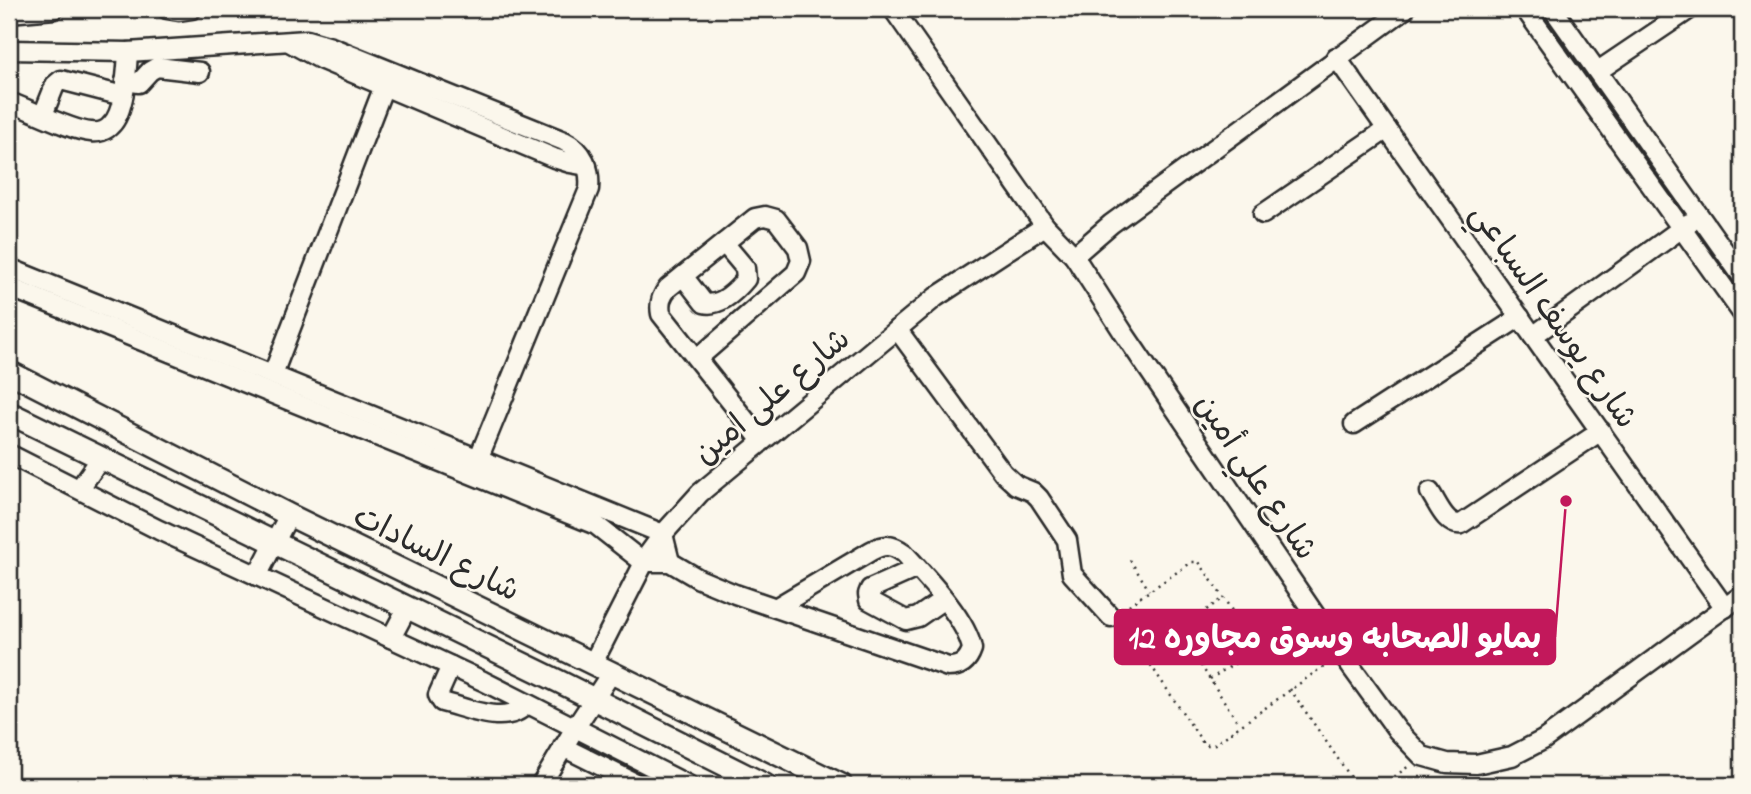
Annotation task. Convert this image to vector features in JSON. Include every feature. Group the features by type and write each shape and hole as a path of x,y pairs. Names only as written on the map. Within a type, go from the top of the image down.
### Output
{"main road":[{"name":"شارع السادات","path":"9,372 289,515 841,785"},
{"name":"شارع السادات","path":"9,413 765,785"},
{"path":"545,675 559,647"}],"street":[{"path":"9,13 54,9"},
{"path":"167,9 192,9"},
{"name":"شارع علي أمين","path":"893,9 1045,226 1074,256 1342,653 1397,730 1422,755"},
{"path":"1074,256 1111,224 1405,9"},
{"path":"1525,9 1742,313"},
{"path":"1553,9 1742,276"},
{"path":"1598,71 1690,9"},
{"path":"9,50 128,52 307,40 331,47 576,148 587,166 590,184 587,195 479,457"},
{"path":"288,42 322,60 562,160 587,166"},
{"path":"9,102 86,131 102,131 112,125 116,118 124,88 128,52"},
{"name":"شارع يوسف السباعي","path":"1336,57 1725,608"},
{"path":"43,115 55,85 61,80 124,88 139,83 157,67 200,72"},
{"path":"273,374 384,86"},
{"path":"1263,214 1387,129"},
{"path":"697,359 796,273 801,261 798,248 771,216 755,218 683,276 664,293 660,307 662,314 697,359 762,441"},
{"path":"1533,336 1699,216"},
{"name":"شارع على امين","path":"541,785 594,700 603,667 643,562 663,534 700,493 936,297 1045,226"},
{"path":"683,276 704,303 709,304 718,303 742,284 746,279 745,268 724,243"},
{"path":"9,268 175,346 273,374 392,433 596,525 643,562 670,562 711,584 948,667 966,661 972,649 971,642 944,599 897,547 888,545 878,547 777,607"},
{"path":"9,287 175,346 392,433 479,457 663,534 670,562"},
{"path":"1354,424 1520,317"},
{"path":"897,329 1003,473 1016,485 1039,498 1067,540 1072,574 1111,617"},
{"path":"1430,492 1450,522 1461,524 1601,431"},
{"path":"9,454 257,576 451,666 688,785"},
{"path":"80,488 101,458"},
{"path":"257,576 289,515"},
{"path":"917,568 870,589 869,600 906,620 918,617 944,599"},
{"path":"1422,755 1447,763 1476,764 1512,756 1543,740 1742,595"},
{"path":"391,638 407,608"},
{"path":"451,666 438,695 442,702 501,716 518,712 527,704"},
{"path":"563,747 639,785"}],"path":[{"path":"1130,561 1150,591"},
{"path":"1258,649 1199,562 1192,562 1111,617 1134,647 1144,655 1203,743 1208,746 1215,744 1342,653"},
{"path":"1144,655 1223,597"},
{"path":"1178,630 1240,724"},
{"path":"1210,679 1283,633"},
{"path":"1290,689 1356,785"},
{"path":"1383,785 1422,755"}],"place":[{"name":"بمايو الصحابه وسوق مجاوره 12","path":"1566,501"}]}
